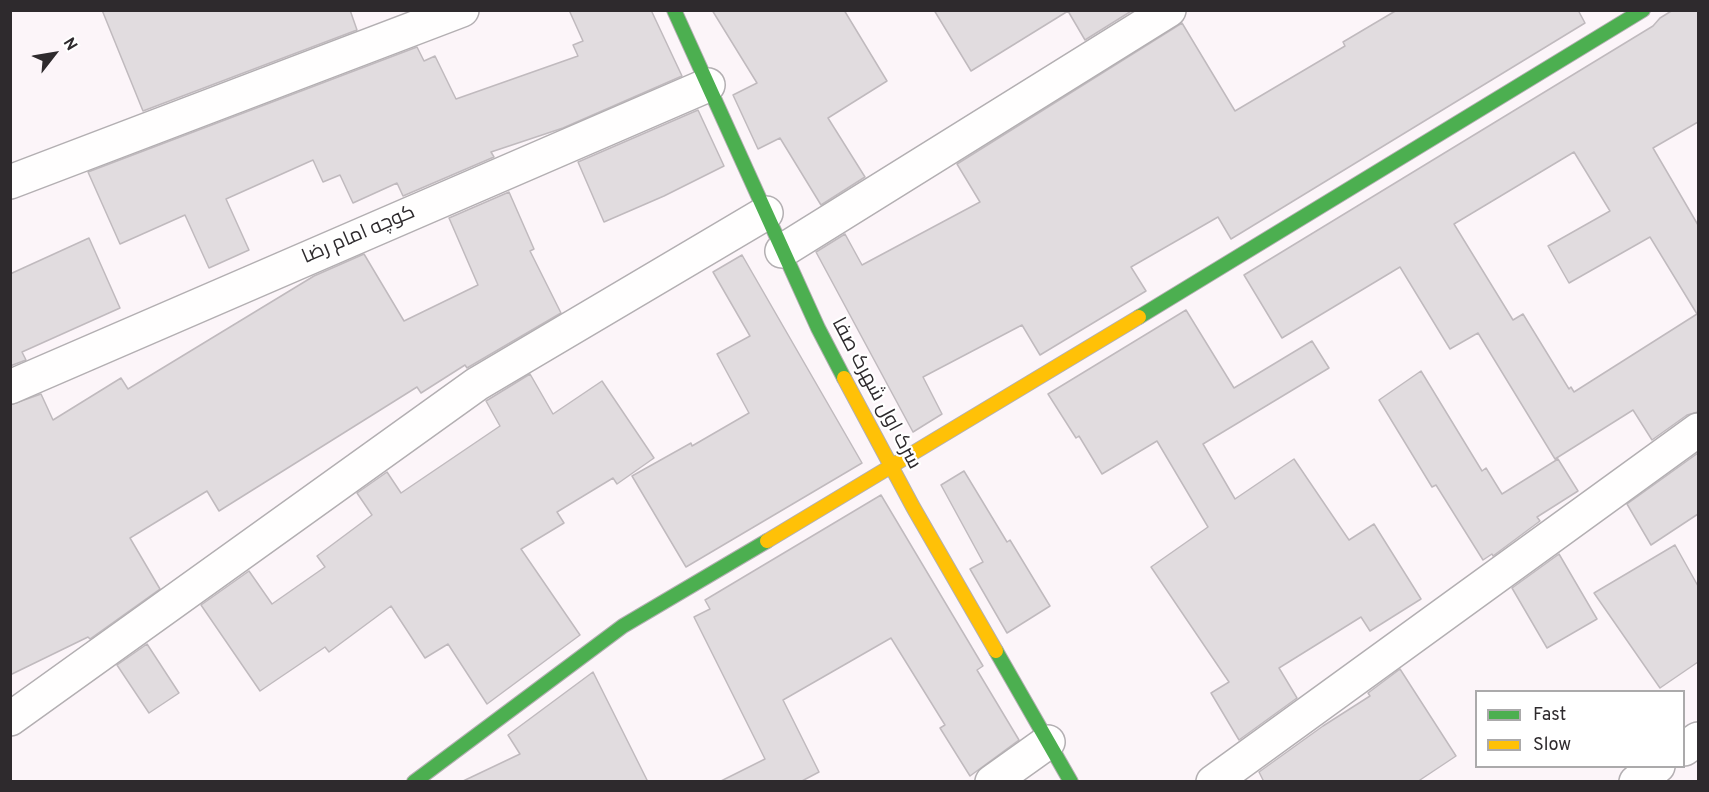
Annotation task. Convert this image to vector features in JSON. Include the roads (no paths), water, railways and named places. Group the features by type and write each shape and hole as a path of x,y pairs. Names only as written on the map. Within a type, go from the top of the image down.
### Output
{"street":[{"path":"10,182 462,10"},
{"name":"سرک اول شهرک صفا","path":"674,10 818,328 892,467 1071,782"},
{"path":"783,251 1169,10"},
{"path":"414,782 623,626 892,467 1643,10"},
{"name":"کوچه امام رضا","path":"10,387 708,85"},
{"path":"10,719 477,384 766,213"},
{"path":"1213,782 1698,430"},
{"path":"1685,748 1698,739"},
{"path":"992,782 1048,742"},
{"path":"1636,782 1655,768"}]}
